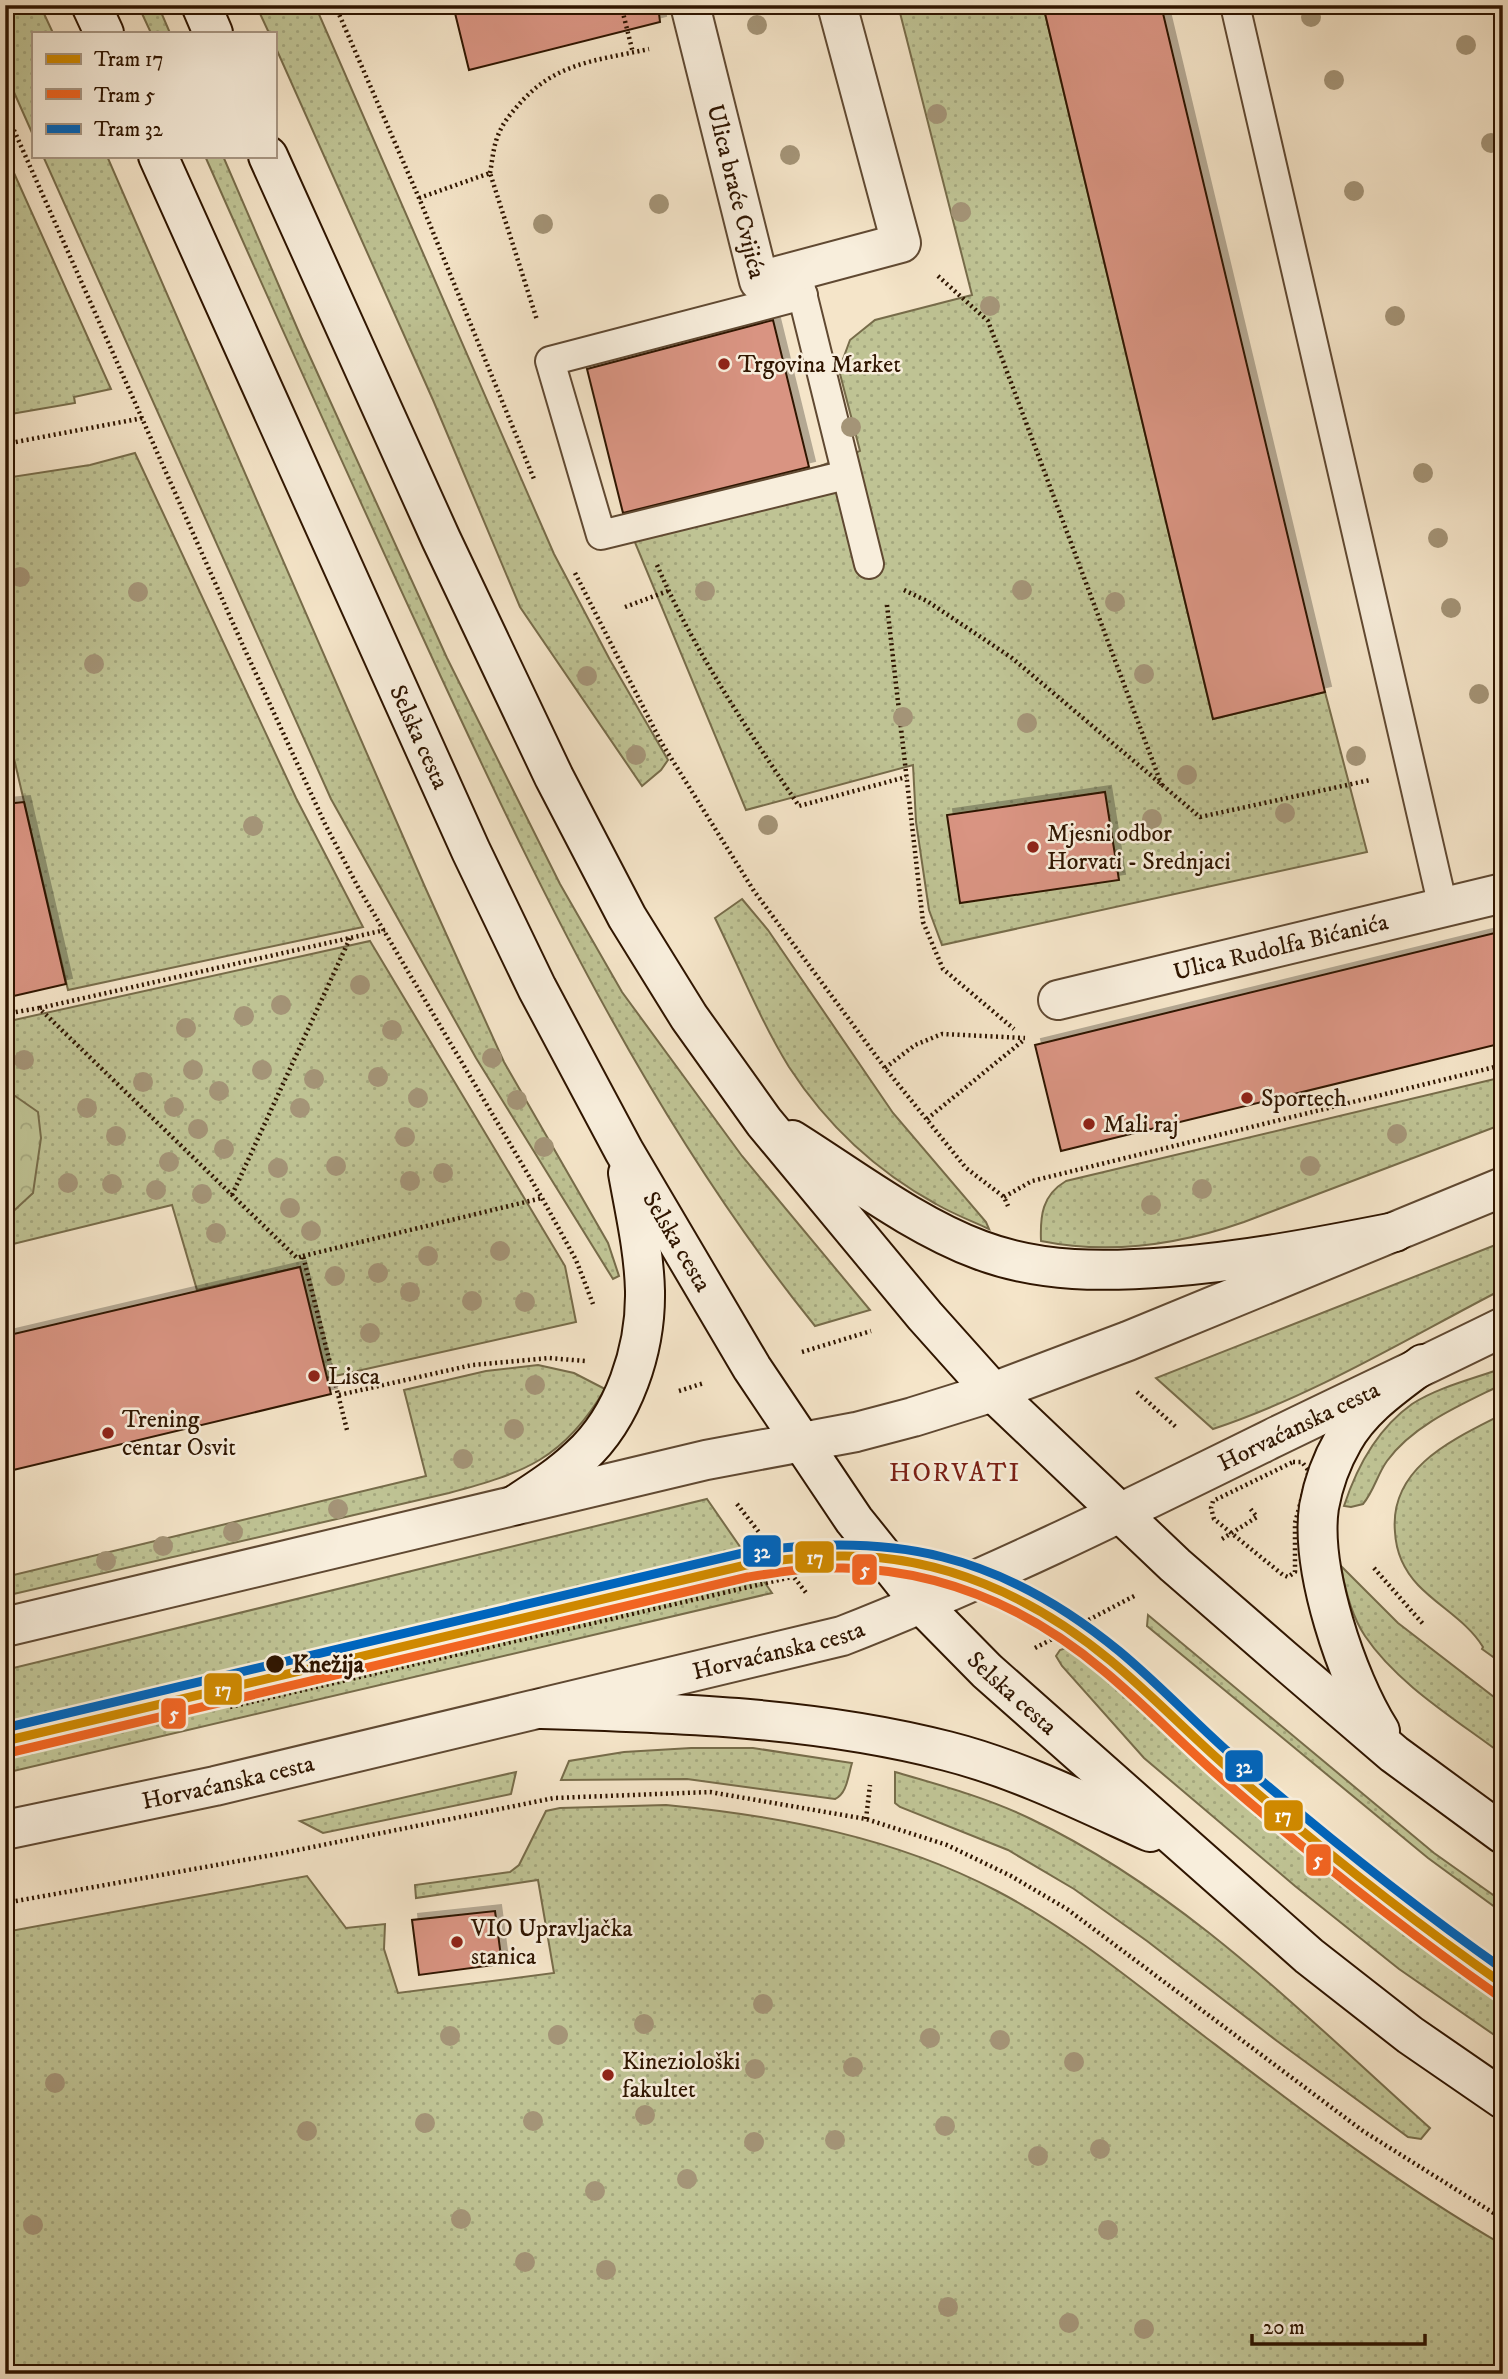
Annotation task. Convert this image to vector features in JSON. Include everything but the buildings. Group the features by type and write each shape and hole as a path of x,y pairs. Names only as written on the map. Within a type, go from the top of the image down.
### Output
{"main road":[{"path":"91,5 104,32"},
{"path":"201,5 214,32"},
{"path":"837,5 901,243"},
{"name":"Ulica braće Cvijića","path":"694,22 759,281 800,283 901,243"},
{"name":"Selska cesta","path":"159,158 471,852 537,988 624,1151 752,1368 854,1520 922,1605 986,1671 1309,1956 1409,2035 1503,2099"},
{"path":"269,158 441,539 554,777 627,917 689,1017 764,1122 916,1305 993,1392 1184,1572 1394,1754 1503,1834"},
{"name":"Ulica Rudolfa Bićanića","path":"1058,1000 1503,893"},
{"path":"764,1122 950,1237 1010,1260 1058,1269 1117,1271 1203,1264 1270,1256 1395,1232"},
{"path":"515,1505 554,1479 582,1455 620,1404 630,1378 643,1326 645,1290 641,1247 624,1151"},
{"path":"5,1627 706,1460 856,1432 993,1392 1128,1341 1503,1187"},
{"name":"Horvaćanska cesta","path":"5,1830 215,1786 830,1639 922,1605 1025,1559 1423,1364 1503,1328"},
{"path":"1394,1754 1367,1711 1333,1615 1322,1576 1319,1508 1326,1481 1342,1442 1360,1415 1423,1364"},
{"path":"541,1709 747,1719 879,1735 950,1752 1015,1773 1188,1850"}],"lane":[{"path":"1235,5 1443,907"},
{"path":"846,475 601,536 550,361 800,283 846,475 877,572"}],"path":[{"path":"335,5 419,198 538,488"},
{"path":"621,5 633,53"},
{"path":"550,361 490,173 496,141 505,121 525,96 555,73 595,59 633,53 694,22"},
{"path":"5,110 325,824 358,887 542,1198 576,1260 596,1314"},
{"path":"419,198 490,173"},
{"path":"901,243 988,321 1162,786"},
{"path":"5,444 143,418"},
{"path":"640,526 668,591 735,711 799,806 906,777"},
{"path":"570,563 668,753 754,891 885,1068 966,1168 1004,1197 1032,1181 1503,1065"},
{"path":"877,572 927,601 1012,658 1200,817 1371,780"},
{"path":"877,572 923,922 943,969 1026,1038"},
{"path":"625,607 668,591"},
{"path":"5,1014 385,930"},
{"path":"232,1195 351,937"},
{"path":"39,1008 297,1258 542,1198"},
{"path":"885,1068 915,1045 942,1034 1026,1038"},
{"path":"927,1119 1026,1038"},
{"path":"303,1256 347,1430"},
{"path":"831,1343 884,1328"},
{"path":"339,1395 472,1365 549,1358 593,1362"},
{"path":"677,1392 703,1383"},
{"path":"1138,1393 1188,1437"},
{"path":"1233,1533 1257,1517 1236,1491"},
{"path":"735,1501 799,1585"},
{"path":"1370,1563 1423,1624"},
{"path":"230,1707 792,1577"},
{"path":"1046,1643 1131,1598"},
{"path":"866,1819 871,1780"},
{"path":"5,1903 283,1853 554,1798 710,1792 866,1819 947,1845 1011,1876 1067,1909 1363,2131 1503,2219"}],"green space":[{"path":"5,5 40,5 53,32 32,32 32,133 5,72"},
{"path":"138,5 158,5 170,32 151,32"},
{"path":"256,5 315,5 554,554 610,660 668,760 661,770 642,786 520,607 433,400 276,48 276,32 269,32"},
{"path":"898,5 1043,5 1213,719 1325,692 1367,852 942,945 929,910 916,822 913,765 746,810 624,516 810,470 860,451 839,370 850,340 875,320 972,295"},
{"path":"5,153 111,389 74,397 75,403 5,415"},
{"path":"44,158 108,158 425,887 504,1062 608,1243 619,1276 613,1279 476,1058 331,799"},
{"path":"206,158 224,158 301,337 447,658 560,884 622,992 742,1156 870,1310 815,1326 758,1251 655,1095 608,1013 522,846 351,482"},
{"path":"135,453 296,798 363,927 68,990 5,720 5,478 90,465"},
{"path":"742,899 768,930 893,1113 986,1222 989,1229 942,1208 893,1177 836,1127 803,1088 769,1031 715,918"},
{"path":"370,941 565,1266 576,1322 326,1378 300,1267 197,1290 172,1205 5,1246 5,1022"},
{"path":"1503,1077 1503,1124 1244,1222 1194,1237 1144,1245 1093,1247 1041,1241 1044,1207 1052,1193 1066,1181"},
{"path":"5,1089 38,1112 41,1138 33,1193 5,1219"},
{"path":"1503,1242 1503,1289 1325,1383 1251,1415 1213,1429 1156,1378"},
{"path":"538,1365 574,1373 605,1389 574,1432 540,1460 521,1470 449,1493 5,1596 5,1577 426,1476 404,1390 486,1371"},
{"path":"1503,1368 1503,1384 1440,1416 1411,1436 1387,1461 1363,1504 1344,1506 1370,1449 1400,1414 1433,1393"},
{"path":"1503,1414 1503,1664 1482,1649 1469,1629 1413,1579 1399,1554 1395,1532 1396,1509 1402,1490 1414,1473 1446,1445"},
{"path":"707,1499 772,1593 5,1773 5,1670"},
{"path":"1341,1566 1398,1623 1503,1704 1503,1755 1429,1701 1379,1654 1365,1636 1352,1611"},
{"path":"1148,1615 1434,1853 1503,1902 1503,1913 1428,1858 1147,1626"},
{"path":"1066,1648 1079,1654 1233,1791 1339,1880 1503,2004 1503,2041 1399,1969 1295,1886 1144,1758 1062,1666 1056,1656 1060,1650"},
{"path":"753,1748 852,1763 845,1789 835,1799 687,1779 561,1780 569,1761 624,1752"},
{"path":"516,1772 511,1794 323,1833 300,1821"},
{"path":"895,1772 964,1792 1015,1811 1087,1849 1140,1882 1192,1919 1241,1959 1430,2128 1421,2139 1408,2137 1074,1889 1008,1850 900,1807 895,1803"},
{"name":"Kineziološki fakultet","path":"666,1805 751,1815 877,1843 958,1872 1052,1923 1350,2145 1425,2197 1503,2245 1503,2374 5,2374 5,1932 307,1876 346,1928 385,1924 384,1949 398,1993 554,1973 538,1880 416,1898 415,1885 510,1872 519,1865 546,1811 560,1808"}],"tram line":[{"name":"32","path":"5,1728 743,1553 848,1545 896,1548 943,1557 987,1571 1031,1592 1075,1618 1119,1651 1236,1759 1334,1841 1400,1894 1503,1969"},
{"name":"17","path":"5,1741 746,1565 841,1556 915,1563 985,1584 1051,1617 1081,1638 1126,1674 1213,1755 1295,1825 1397,1907 1503,1984"},
{"name":"5","path":"8,1753 748,1577 831,1568 879,1570 915,1576 982,1597 1014,1611 1075,1649 1119,1684 1221,1778 1288,1834 1390,1916 1496,1994"}],"place":[{"name":"Trgovina Market","path":"724,364"},
{"name":"Mjesni odbor Horvati - Srednjaci","path":"1033,847"},
{"name":"Sportech","path":"1247,1098"},
{"name":"Mali raj","path":"1089,1124"},
{"name":"Lisca","path":"314,1376"},
{"name":"Trening centar Osvit","path":"108,1433"},
{"name":"Knežija","path":"275,1664"},
{"name":"VIO Upravljačka stanica","path":"457,1942"},
{"name":"Kineziološki fakultet","path":"608,2075"}],"district":[{"name":"HORVATI","path":"955,1472"}]}
